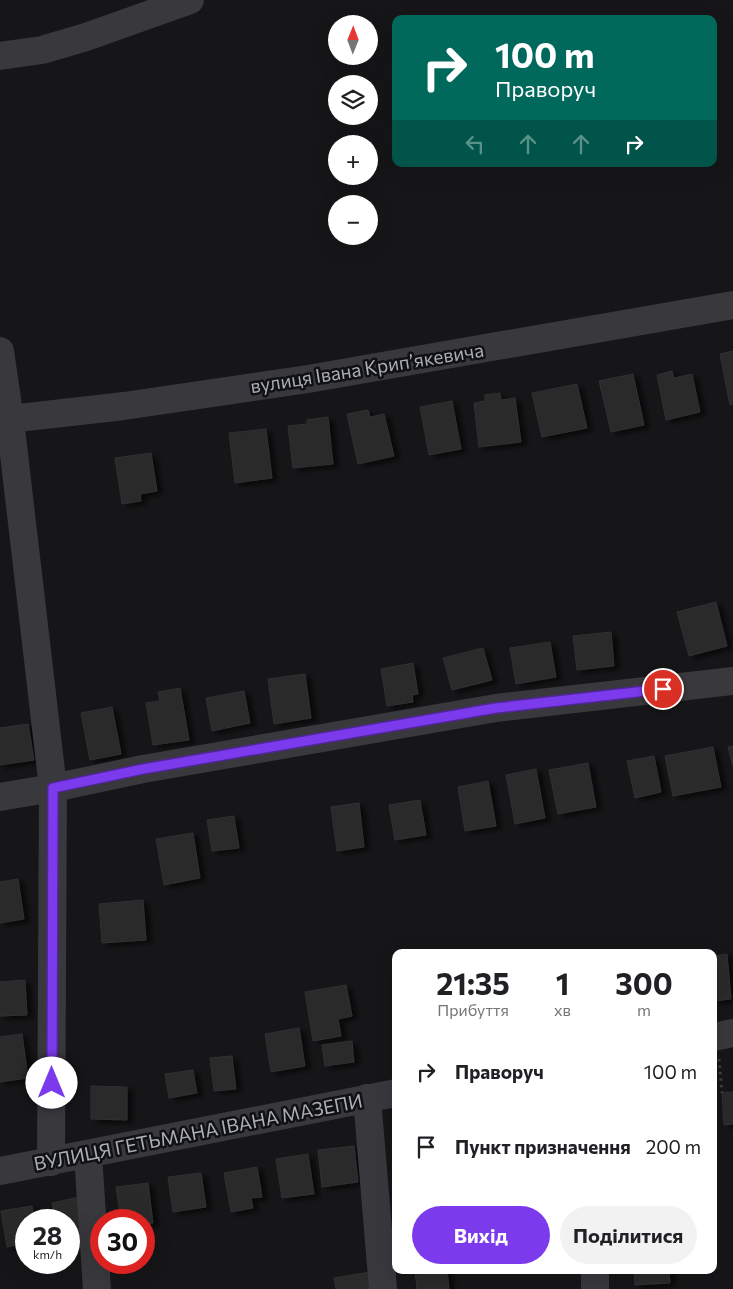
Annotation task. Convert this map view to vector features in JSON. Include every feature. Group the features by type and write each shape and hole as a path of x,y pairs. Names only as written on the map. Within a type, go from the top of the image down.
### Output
{"street":[{"path":"0,56 42,50 86,37 190,0"},
{"name":"вулиця Івана Крипʼякевича","path":"5,420 308,379 733,305"},
{"path":"0,351 5,420 53,788 51,1162"},
{"path":"0,797 143,769 496,708 733,681"},
{"name":"ВУЛИЦЯ ГЕТЬМАНА ІВАНА МАЗЕПИ","path":"0,1171 392,1094"},
{"path":"367,1098 383,1289"},
{"path":"88,1155 97,1289"},
{"path":"595,1274 596,1289"}],"path":[{"path":"721,1035 722,1093"}],"building":[{"path":"733,351 733,404 730,405 720,354"},
{"path":"672,371 674,378 692,374 700,412 666,420 657,375"},
{"path":"633,374 644,425 611,432 599,381"},
{"path":"577,384 587,428 542,437 532,393"},
{"path":"500,393 501,400 515,398 521,442 479,447 474,403 485,401 485,395"},
{"path":"452,401 461,449 429,455 420,407"},
{"path":"368,410 370,417 384,414 394,456 358,464 347,414"},
{"path":"328,417 333,464 293,468 288,426 307,424 307,420"},
{"path":"266,429 272,478 235,483 229,433"},
{"path":"151,453 157,491 140,494 141,501 122,504 115,458"},
{"path":"716,602 727,646 689,656 677,612"},
{"path":"611,632 614,666 577,670 573,636"},
{"path":"550,642 556,677 516,684 510,648"},
{"path":"483,648 492,680 452,690 443,658"},
{"path":"413,663 418,694 412,695 413,702 387,706 381,669"},
{"path":"305,674 311,718 274,724 268,679"},
{"path":"180,688 189,740 153,745 146,703 160,701 158,692"},
{"path":"244,691 250,723 212,731 206,698"},
{"path":"112,707 121,754 90,760 81,713"},
{"path":"28,724 34,760 0,765 0,728"},
{"path":"733,746 733,767 728,747"},
{"path":"713,747 721,787 673,796 665,756"},
{"path":"654,756 661,792 635,798 627,761"},
{"path":"588,763 596,807 558,814 549,770"},
{"path":"536,769 545,818 515,824 506,775"},
{"path":"488,781 496,826 465,831 458,787"},
{"path":"420,800 426,835 395,840 389,805"},
{"path":"359,803 364,847 337,851 331,807"},
{"path":"234,816 239,848 212,851 207,820"},
{"path":"193,833 200,878 164,885 156,839"},
{"path":"18,879 24,919 0,923 0,882"},
{"path":"143,900 146,940 102,943 99,904"},
{"path":"727,954 731,999 717,1001 717,956"},
{"path":"25,980 27,1015 0,1016 0,982"},
{"path":"346,985 352,1016 338,1019 341,1036 313,1041 305,992"},
{"path":"299,1028 305,1066 271,1072 265,1034"},
{"path":"22,1034 28,1078 0,1082 0,1037"},
{"path":"352,1041 354,1062 325,1066 322,1045"},
{"path":"232,1056 236,1089 214,1091 210,1058"},
{"path":"193,1070 197,1093 169,1098 165,1074"},
{"path":"91,1086 127,1087 127,1120 91,1119"},
{"path":"733,1092 733,1124 724,1125 722,1093"},
{"path":"354,1146 358,1182 322,1187 318,1150"},
{"path":"308,1154 314,1194 282,1198 276,1159"},
{"path":"257,1167 262,1197 251,1198 253,1208 231,1212 224,1173"},
{"path":"201,1173 206,1207 173,1212 168,1177"},
{"path":"148,1183 151,1209 119,1209 116,1187"},
{"path":"80,1197 87,1230 80,1232 80,1209 53,1209 52,1203"},
{"path":"32,1206 32,1209 15,1209 15,1245 7,1247 1,1211"},
{"path":"371,1272 374,1289 336,1289 334,1278"},
{"path":"415,1274 447,1274 449,1289 417,1289"},
{"path":"634,1274 669,1274 670,1283 635,1285"}],"route":[{"path":"52,1083 53,788 143,769 496,708 663,689"}]}
